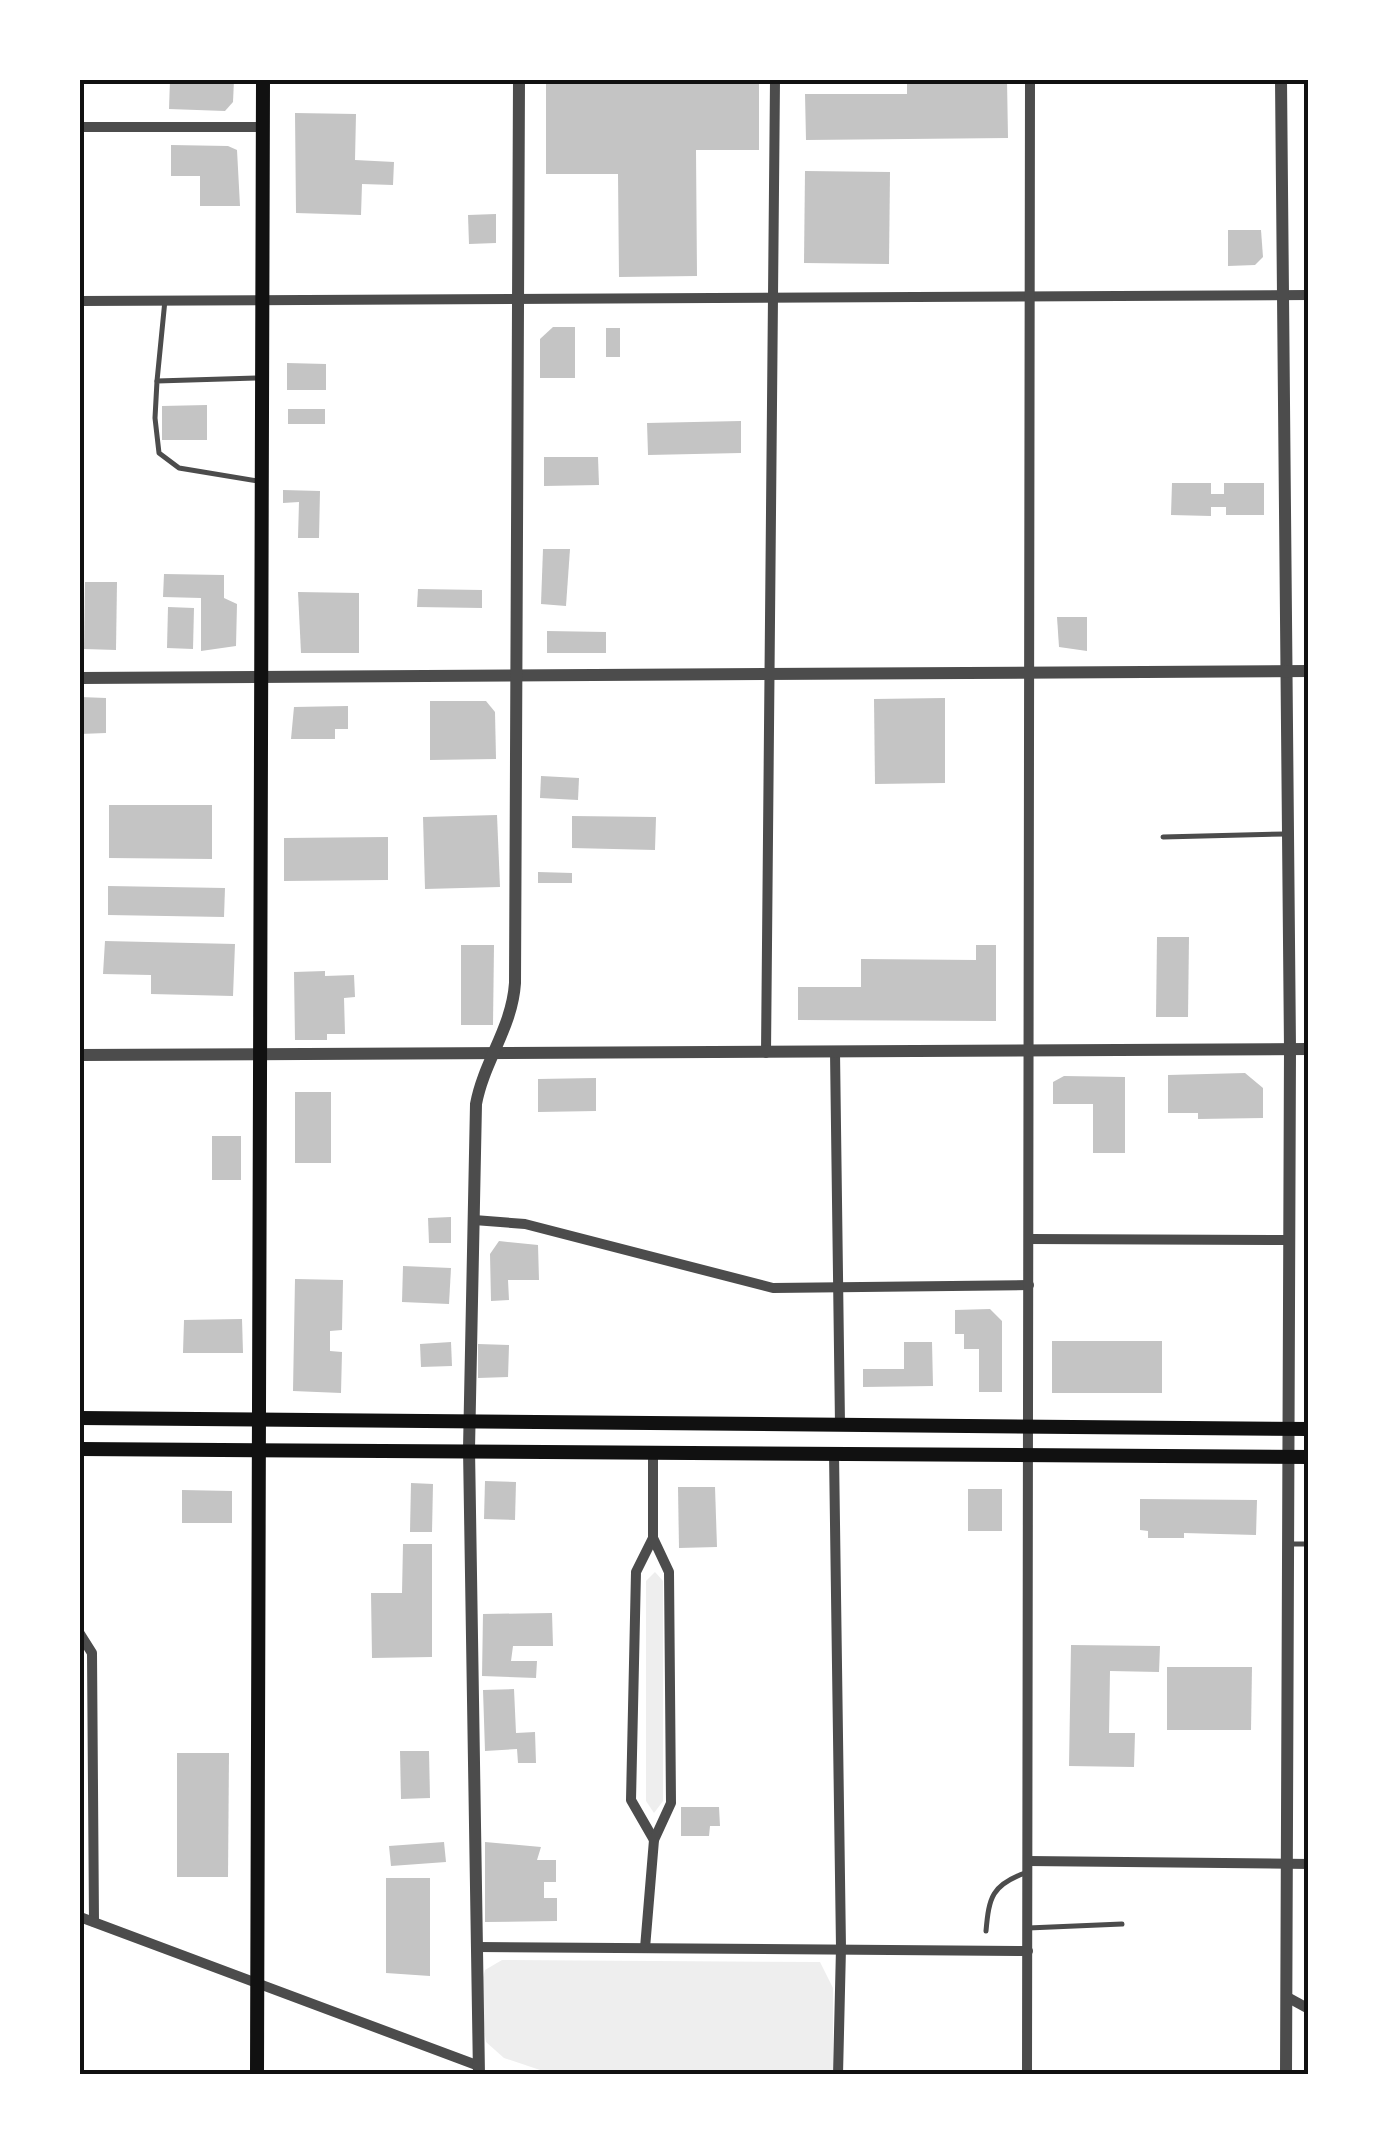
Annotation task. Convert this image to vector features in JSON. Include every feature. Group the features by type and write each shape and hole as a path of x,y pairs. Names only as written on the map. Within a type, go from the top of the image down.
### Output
{"main road":[{"path":"257,2075 263,80"},
{"path":"80,1418 1309,1429"},
{"path":"80,1449 1309,1458"}],"street":[{"path":"80,1917 479,2070 469,1420 476,1104 480,1079 510,1020 515,983 519,80"},
{"path":"766,1053 775,80"},
{"path":"1027,2075 1030,80"},
{"path":"1282,85 1290,1049 1286,2075"},
{"path":"80,127 263,127"},
{"path":"80,301 1309,295"},
{"path":"80,678 516,679 1309,671"},
{"path":"80,1056 1309,1049"},
{"path":"834,1052 840,1424"},
{"path":"474,1220 525,1224 773,1288 1029,1285"},
{"path":"1029,1239 1290,1240"},
{"path":"653,1451 652,1538 636,1572 631,1800 654,1840"},
{"path":"834,1452 841,1948 838,2075"},
{"path":"645,1948 654,1840 672,1803 669,1572 652,1538"},
{"path":"83,1636 92,1653 94,1922"},
{"path":"1028,1866 1309,1864"},
{"path":"477,1947 1028,1950"},
{"path":"1287,1997 1309,2009"}],"lane":[{"path":"165,300 154,418 160,454 179,468 262,481"},
{"path":"157,380 262,378"},
{"path":"1163,837 1288,834"},
{"path":"1290,1544 1309,1544"},
{"path":"986,1931 988,1899 997,1885 1028,1866"},
{"path":"1028,1928 1122,1924"}],"shaded area":[{"path":"655,1572 663,1581 663,1801 654,1813 646,1801 646,1581"},
{"path":"502,1960 820,1962 833,1988 833,2075 555,2075 504,2058 486,2042 479,1993 485,1970"}],"building":[{"path":"170,80 234,80 233,102 225,111 169,109"},
{"path":"546,80 759,80 759,150 696,150 697,276 619,277 618,174 546,174"},
{"path":"907,80 1007,80 1008,138 806,140 805,94 907,94"},
{"path":"295,113 356,114 355,160 394,162 393,185 362,184 361,215 296,213"},
{"path":"171,145 228,146 237,150 240,206 200,206 200,176 171,176"},
{"path":"805,171 890,172 889,264 804,263"},
{"path":"496,214 496,243 469,244 468,215"},
{"path":"1228,230 1261,230 1263,257 1255,265 1228,266"},
{"path":"553,327 575,327 575,378 540,378 540,339"},
{"path":"606,328 620,328 620,357 606,357"},
{"path":"287,363 326,364 326,390 287,390"},
{"path":"207,405 207,440 162,440 162,406"},
{"path":"288,409 325,409 325,424 288,424"},
{"path":"741,421 741,453 648,455 647,423"},
{"path":"544,457 598,457 599,485 544,486"},
{"path":"1172,483 1211,483 1211,494 1224,494 1224,483 1264,483 1264,515 1226,515 1226,507 1211,507 1211,516 1171,515"},
{"path":"283,490 320,491 319,538 298,538 299,502 283,503"},
{"path":"543,549 570,549 566,606 541,604"},
{"path":"164,574 224,575 224,598 237,604 236,646 201,651 201,598 163,597"},
{"path":"85,582 117,582 116,650 84,649"},
{"path":"418,589 482,590 482,608 417,607"},
{"path":"298,592 359,593 359,653 301,653"},
{"path":"168,607 194,608 193,649 167,648"},
{"path":"1057,617 1087,617 1087,651 1059,647"},
{"path":"547,631 606,632 606,653 547,653"},
{"path":"80,697 106,698 106,733 80,734"},
{"path":"945,698 945,783 875,784 874,699"},
{"path":"430,701 486,701 495,712 496,759 430,760"},
{"path":"348,706 348,729 335,729 335,739 291,739 294,707"},
{"path":"541,776 579,778 578,800 540,798"},
{"path":"109,805 212,805 212,859 109,858"},
{"path":"497,815 500,887 425,889 423,817"},
{"path":"572,816 656,817 655,850 572,848"},
{"path":"388,837 388,880 284,881 284,838"},
{"path":"538,872 572,873 572,883 538,883"},
{"path":"108,886 225,888 224,917 108,915"},
{"path":"1157,937 1189,937 1188,1017 1156,1017"},
{"path":"105,941 235,944 233,996 151,994 151,975 103,974"},
{"path":"461,945 494,945 493,1025 461,1025"},
{"path":"976,945 996,945 996,1021 798,1020 798,987 861,987 861,959 976,960"},
{"path":"325,971 325,976 354,975 355,997 344,998 345,1034 327,1034 327,1040 295,1040 294,972"},
{"path":"1245,1073 1263,1088 1263,1118 1198,1119 1198,1113 1168,1113 1168,1075"},
{"path":"1064,1076 1125,1077 1125,1153 1093,1153 1093,1104 1053,1104 1053,1082"},
{"path":"596,1078 596,1111 538,1112 538,1079"},
{"path":"295,1092 331,1092 331,1163 295,1163"},
{"path":"212,1136 241,1136 241,1180 212,1180"},
{"path":"451,1217 451,1243 429,1243 428,1218"},
{"path":"499,1241 538,1245 539,1280 508,1280 509,1300 491,1301 490,1254"},
{"path":"403,1266 451,1268 449,1304 402,1302"},
{"path":"295,1279 343,1280 342,1330 330,1331 330,1351 342,1352 341,1393 293,1391"},
{"path":"990,1309 1002,1321 1002,1392 979,1392 979,1349 964,1349 964,1334 955,1334 955,1310"},
{"path":"242,1319 243,1353 183,1353 184,1320"},
{"path":"1052,1341 1162,1341 1162,1393 1052,1393"},
{"path":"451,1342 452,1366 421,1367 420,1344"},
{"path":"904,1342 932,1342 933,1386 863,1387 863,1369 904,1369"},
{"path":"478,1344 509,1345 508,1377 478,1378"},
{"path":"485,1481 516,1482 515,1520 484,1519"},
{"path":"411,1483 433,1484 432,1532 410,1532"},
{"path":"678,1487 715,1487 717,1547 679,1548"},
{"path":"968,1489 1002,1489 1002,1531 968,1531"},
{"path":"182,1490 232,1491 232,1523 182,1523"},
{"path":"1140,1499 1257,1500 1256,1535 1184,1533 1184,1538 1148,1538 1148,1531 1140,1530"},
{"path":"403,1544 432,1544 432,1657 372,1658 371,1593 402,1593"},
{"path":"552,1613 553,1646 513,1646 511,1661 537,1661 536,1678 482,1676 483,1614"},
{"path":"1071,1645 1160,1646 1159,1672 1110,1671 1109,1733 1135,1733 1134,1767 1069,1766"},
{"path":"1167,1667 1252,1667 1251,1730 1167,1730"},
{"path":"514,1689 516,1733 535,1732 536,1763 518,1763 517,1749 485,1751 483,1690"},
{"path":"400,1751 429,1751 430,1798 401,1799"},
{"path":"177,1753 229,1753 228,1877 177,1877"},
{"path":"681,1807 719,1807 720,1826 710,1826 709,1836 681,1836"},
{"path":"444,1842 446,1862 391,1866 389,1846"},
{"path":"485,1842 541,1847 537,1860 556,1860 556,1882 544,1882 544,1898 557,1898 557,1921 485,1922"},
{"path":"386,1878 430,1878 430,1976 386,1973"}]}
